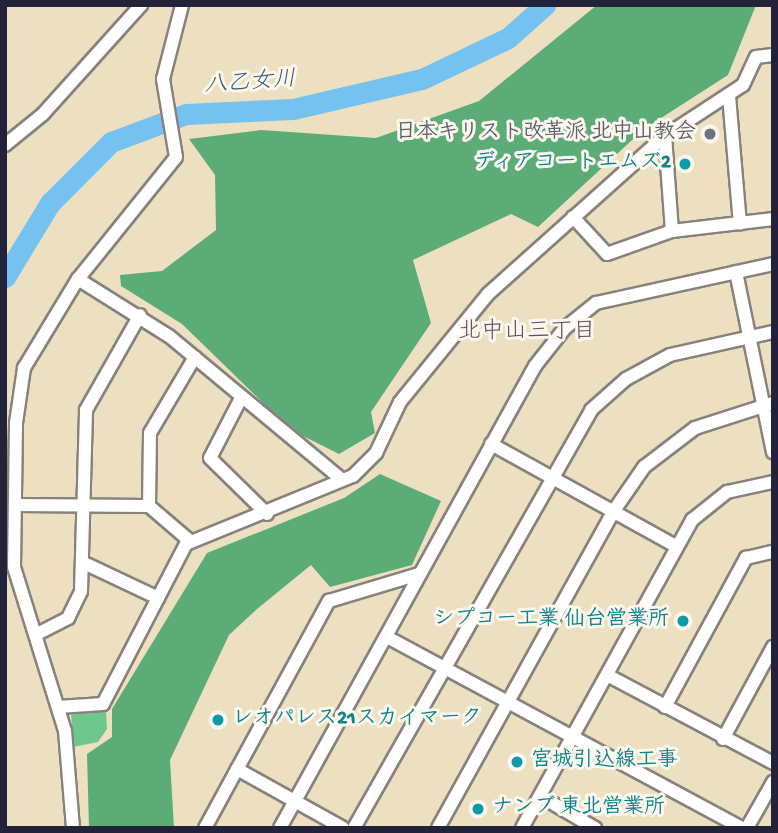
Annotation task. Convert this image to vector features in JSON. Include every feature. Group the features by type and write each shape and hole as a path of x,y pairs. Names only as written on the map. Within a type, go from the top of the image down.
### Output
{"street":[{"path":"5,145 43,114 141,5"},
{"path":"73,828 75,801 58,707 39,633 14,567 17,505 16,423 24,368 78,279 167,172 176,147 164,65 183,5"},
{"path":"58,707 103,704 190,541 267,514 341,479 376,453 400,402 488,295 665,136 743,85 756,57 773,55"},
{"path":"729,96 740,224"},
{"path":"665,136 672,231"},
{"path":"573,217 607,254 672,231 773,219"},
{"path":"280,828 535,366 596,303 773,264"},
{"path":"736,272 748,337 768,404 773,452"},
{"path":"78,279 140,315 195,357 240,400 341,479"},
{"path":"39,633 68,618 81,591 84,563 86,410 140,315"},
{"path":"354,828 591,410 626,379 670,355 773,332"},
{"path":"149,506 150,433 195,357"},
{"path":"240,400 210,458 267,514"},
{"path":"438,828 510,703 613,512 670,444 724,414 768,404"},
{"path":"491,444 674,545"},
{"path":"522,828 607,675 674,545 711,501 773,482"},
{"path":"17,505 149,506 190,541"},
{"path":"665,707 746,558 773,552"},
{"path":"84,563 158,598"},
{"path":"205,828 329,601 419,574"},
{"path":"387,637 741,828"},
{"path":"723,739 773,647"},
{"path":"607,675 723,739 773,763"},
{"path":"237,769 343,828"},
{"path":"747,828 773,782"},
{"path":"540,796 595,828"}],"green space":[{"path":"597,5 756,5 728,75 644,129 538,227 511,214 413,260 431,323 371,412 375,433 339,454 291,430 182,324 121,286 120,275 162,271 216,230 215,175 189,139 261,130 376,138 479,101"},
{"path":"380,474 441,501 412,565 330,587 311,565 229,635 170,760 174,828 89,828 87,754 112,737 112,709 207,553 344,498"},
{"path":"71,710 106,710 107,729 98,742 73,747"}],"waterway":[{"name":"八乙女川","path":"5,277 50,203 111,142 186,114 293,109 422,79 508,38 545,5"}],"place":[{"name":"日本キリスト改革派 北中山教会","path":"710,134"},
{"name":"ディアコートエムズ2","path":"685,164"},
{"name":"シプコー工業 仙台営業所","path":"683,621"},
{"name":"レオパレス21スカイマーク","path":"218,720"},
{"name":"宮城引込線工事","path":"517,762"},
{"name":"ナンブ 東北営業所","path":"478,809"}],"district":[{"name":"北中山三丁目","path":"527,333"}]}
